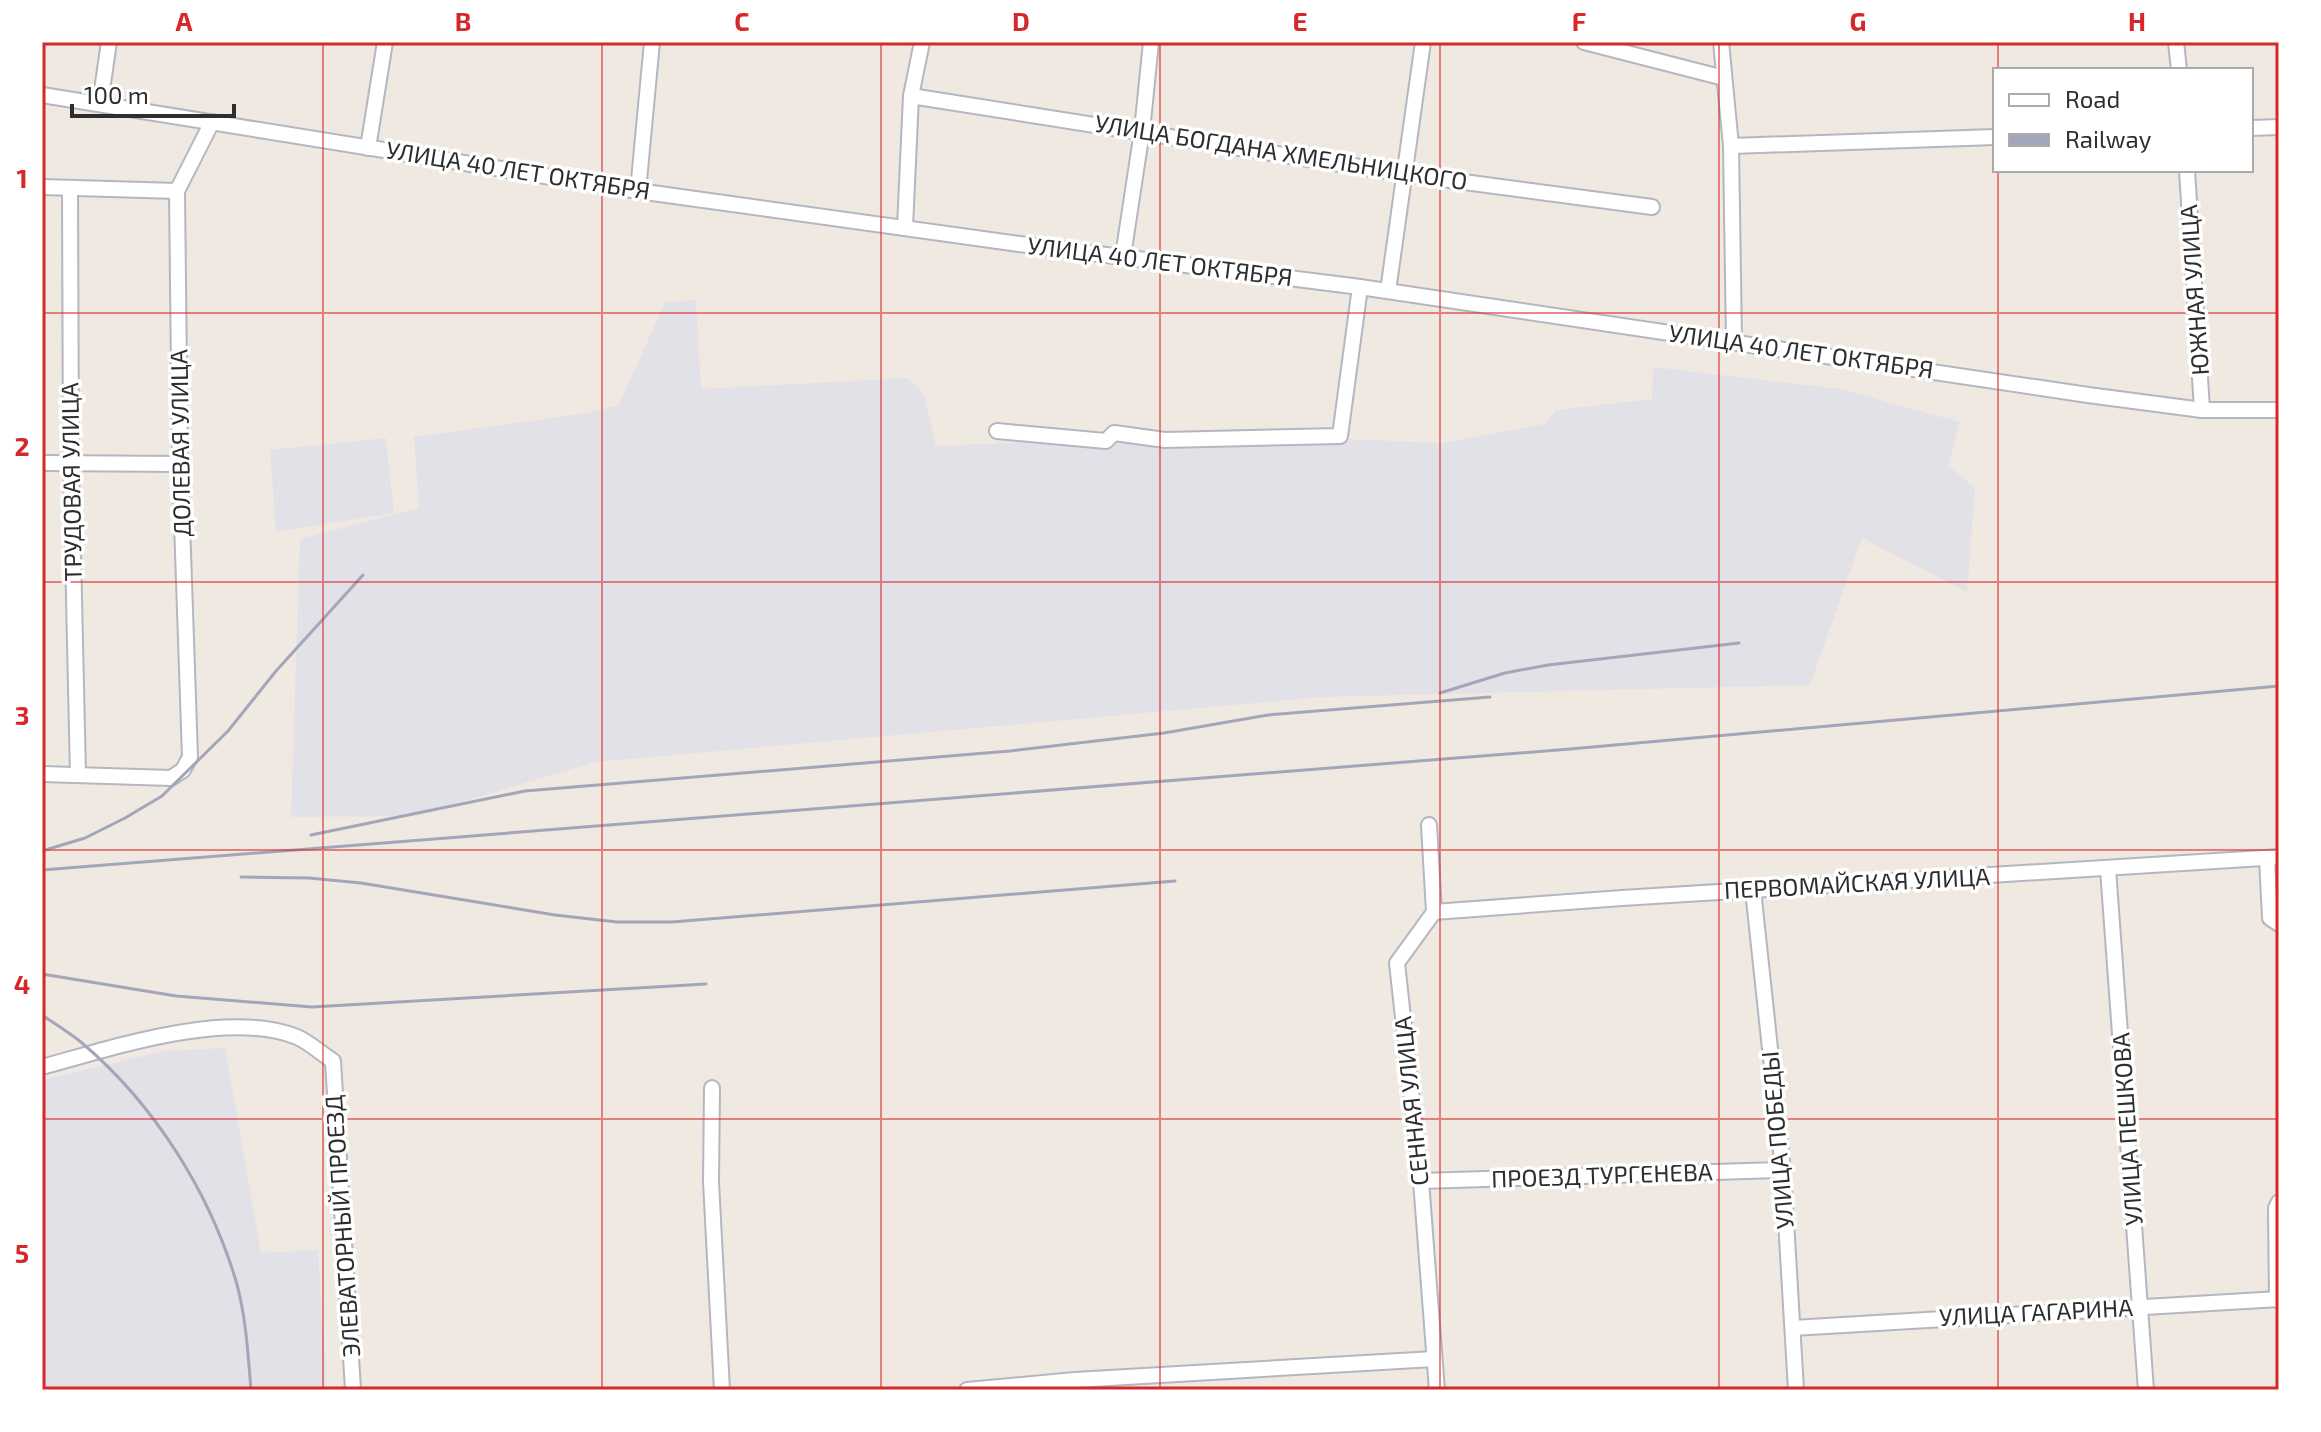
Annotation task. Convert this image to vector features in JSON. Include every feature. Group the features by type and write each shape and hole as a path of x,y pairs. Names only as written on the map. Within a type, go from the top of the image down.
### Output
{"street":[{"path":"100,104 109,42"},
{"path":"368,148 385,42"},
{"path":"638,191 652,42"},
{"path":"905,227 911,96 922,42"},
{"path":"1123,256 1142,131 1151,42"},
{"path":"1388,291 1423,42"},
{"path":"1584,42 1724,78"},
{"path":"1721,42 1731,146 1734,342"},
{"path":"2176,42 2179,68"},
{"name":"УЛИЦА 40 ЛЕТ ОКТЯБРЯ","path":"42,95 638,191 1360,287 2202,410 2279,410"},
{"name":"УЛИЦА БОГДАНА ХМЕЛЬНИЦКОГО","path":"911,96 1404,174 1652,207"},
{"name":"ДОЛЕВАЯ УЛИЦА","path":"78,775 171,778 183,770 190,757 180,464 177,191 212,122"},
{"path":"2253,128 2279,127"},
{"path":"1731,146 1993,137"},
{"name":"ЮЖНАЯ УЛИЦА","path":"2187,172 2202,410"},
{"path":"42,187 177,191"},
{"name":"ТРУДОВАЯ УЛИЦА","path":"70,188 71,464 78,775"},
{"path":"997,431 1106,441 1114,433 1165,440 1340,436 1360,287"},
{"path":"42,463 180,464"},
{"path":"42,774 78,775"},
{"path":"1429,825 1434,912"},
{"path":"2273,858 2270,918 2279,924"},
{"name":"ПЕРВОМАЙСКАЯ УЛИЦА","path":"1434,912 2273,858"},
{"name":"УЛИЦА ПЕШКОВА","path":"2108,869 2146,1390"},
{"name":"УЛИЦА ПОБЕДЫ","path":"1753,890 1783,1170 1796,1390"},
{"name":"СЕННАЯ УЛИЦА","path":"1434,912 1397,963 1421,1181 1437,1390"},
{"name":"ЭЛЕВАТОРНЫЙ ПРОЕЗД","path":"42,1067 174,1032 253,1028 298,1037 333,1061 353,1390"},
{"path":"712,1088 711,1182 722,1390"},
{"name":"ПРОЕЗД ТУРГЕНЕВА","path":"1421,1181 1783,1170"},
{"path":"2278,1300 2276,1208 2279,1202"},
{"name":"УЛИЦА ГАГАРИНА","path":"1793,1328 2278,1300"},
{"path":"967,1390 1434,1359"}],"shaded area":[{"path":"696,300 701,389 908,378 924,394 936,446 1027,442 1117,444 1345,439 1442,443 1545,424 1556,410 1652,399 1653,367 1840,389 1960,422 1948,465 1975,488 1967,592 1862,538 1810,685 1323,697 595,762 415,816 291,817 300,539 419,508 414,437 588,413 619,405 665,302"},
{"path":"386,438 394,513 276,532 270,450"},
{"path":"225,1048 261,1253 318,1250 327,1390 42,1390 42,1080 164,1051"}],"railway":[{"path":"42,851 85,838 162,796 228,731 276,671 363,575"},
{"path":"1440,693 1505,673 1548,665 1739,643"},
{"path":"42,870 1570,749 2279,686"},
{"path":"311,835 525,791 1010,751 1164,733 1268,715 1490,697"},
{"path":"241,877 361,883 555,915 617,922 672,922 1175,881"},
{"path":"42,974 176,996 312,1007 706,984"},
{"path":"42,1015 82,1043 133,1093 176,1151 194,1182 211,1214 236,1281 244,1321 251,1390"}]}
